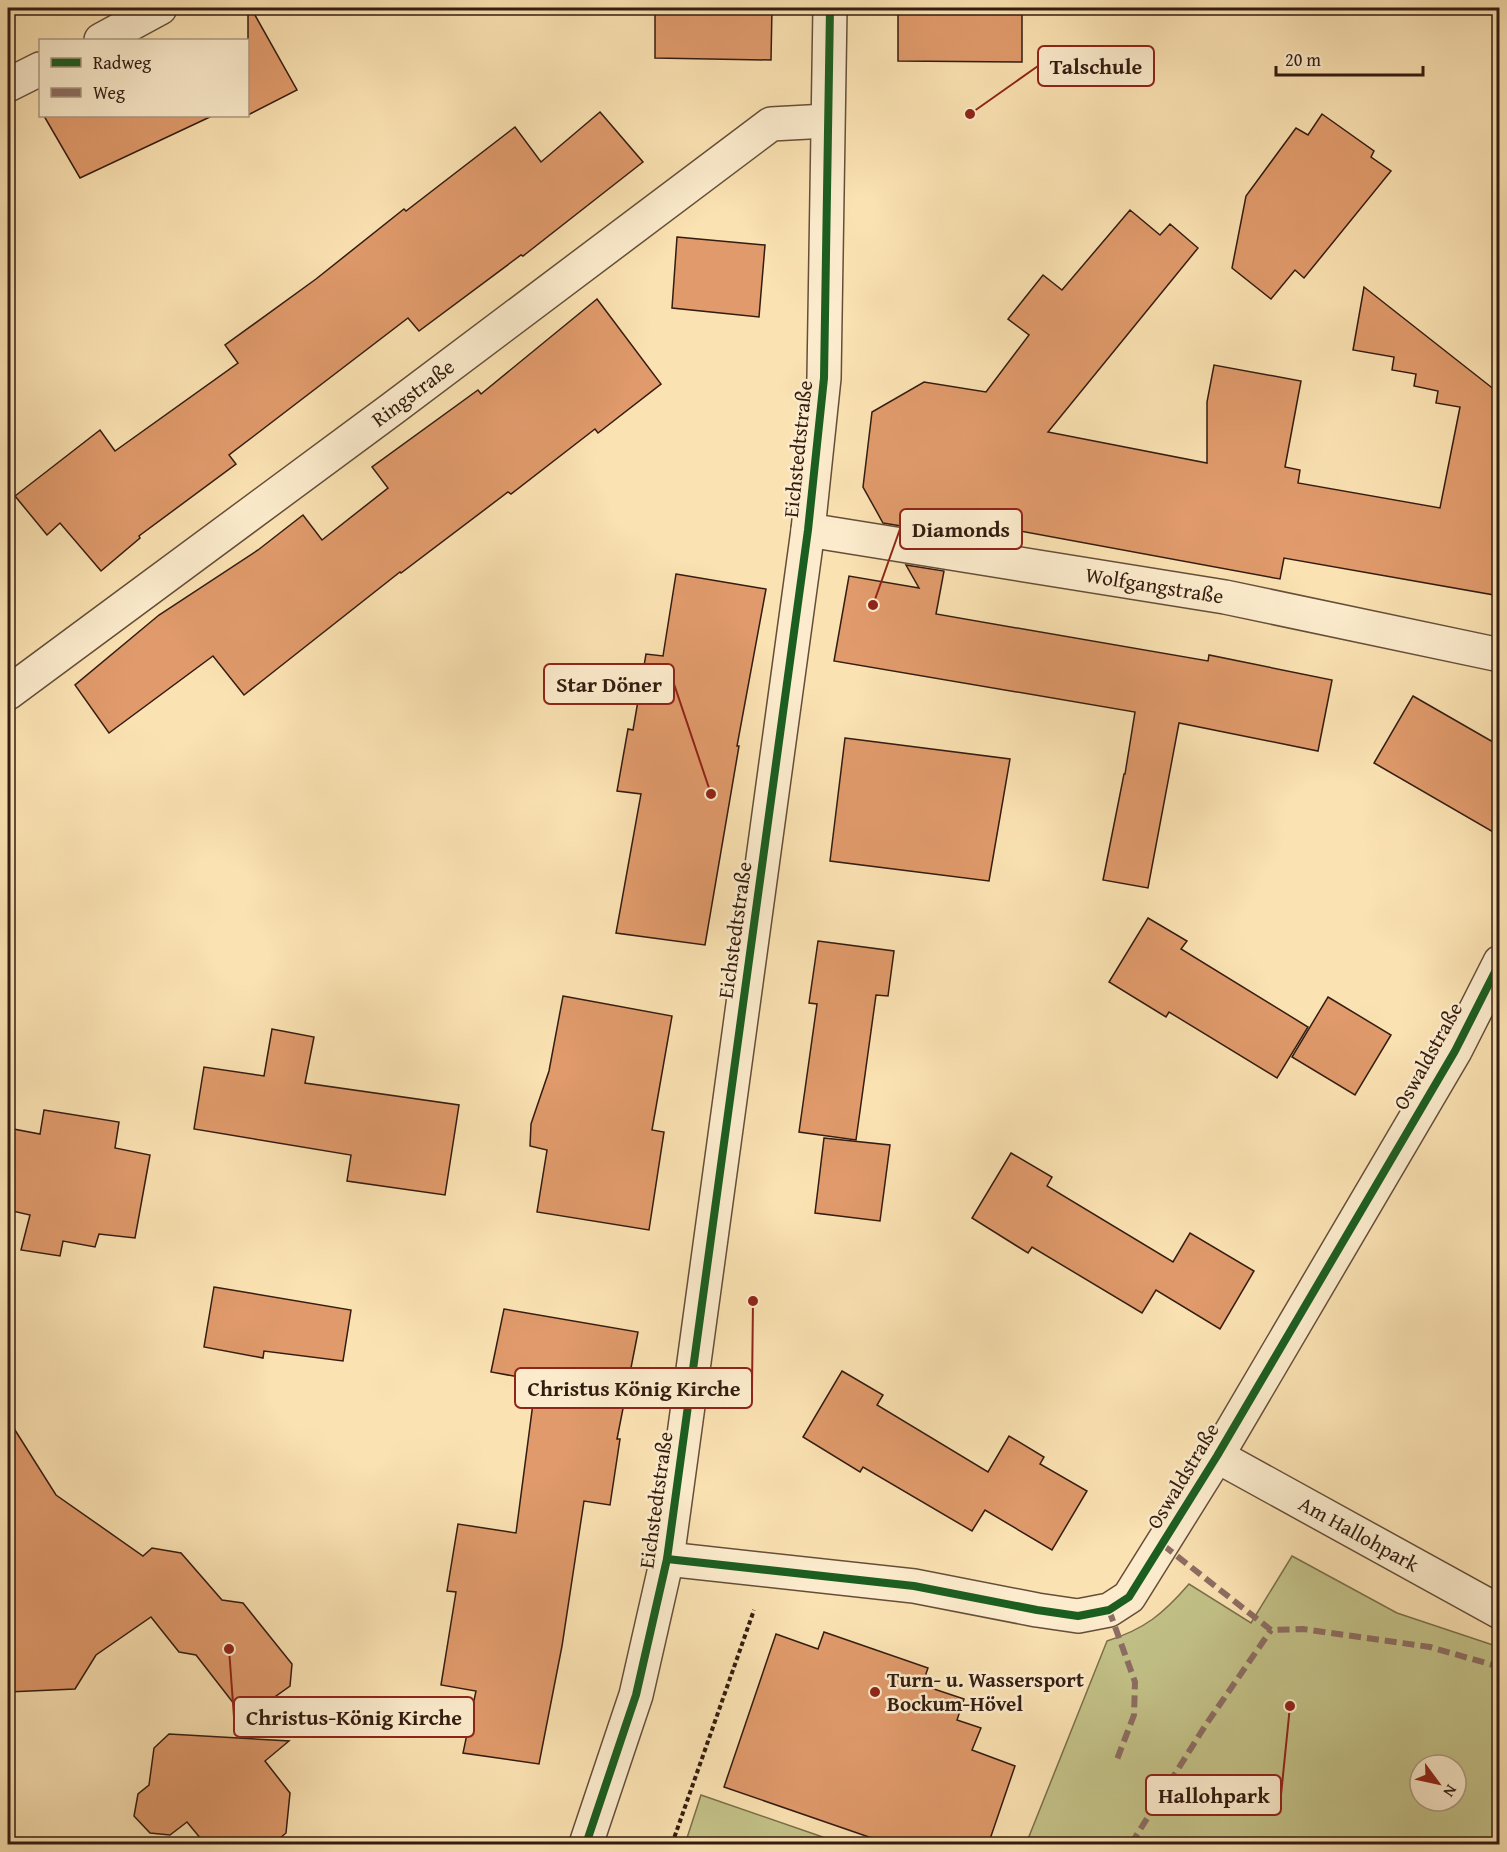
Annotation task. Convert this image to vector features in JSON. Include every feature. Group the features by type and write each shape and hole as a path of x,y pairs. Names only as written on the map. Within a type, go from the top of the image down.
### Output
{"street":[{"path":"103,39 160,8"},
{"name":"Eichstedtstraße","path":"586,1845 636,1695 667,1559 808,530 824,378 830,8"},
{"path":"8,85 39,70"},
{"name":"Ringstraße","path":"8,693 392,410 771,124 827,121"},
{"name":"Wolfgangstraße","path":"808,530 1225,597 1500,655"},
{"name":"Oswaldstraße","path":"667,1559 914,1586 1078,1616 1109,1610 1129,1598 1217,1456 1455,1051 1500,962"},
{"name":"Am Hallohpark","path":"1217,1456 1500,1612"}],"path":[{"path":"672,1845 768,1570"}],"shaded area":[{"path":"1292,1556 1397,1613 1499,1647 1499,1844 1026,1844 1107,1641 1143,1626 1171,1604 1189,1584 1251,1623"},
{"path":"701,1795 843,1844 685,1844"}],"building":[{"path":"248,8 251,8 297,90 249,114 249,39"},
{"path":"655,8 772,8 771,60 655,58"},
{"path":"898,8 1022,8 1022,62 898,61"},
{"path":"600,112 643,162 523,256 521,255 419,331 408,318 229,455 236,464 139,536 140,538 101,571 60,523 47,535 15,496 100,430 115,451 238,363 225,345 316,279 404,209 406,211 515,127 541,162"},
{"path":"1322,114 1374,151 1371,157 1391,171 1304,278 1295,270 1271,299 1232,268 1246,196 1296,128 1308,135"},
{"path":"45,117 210,117 80,178"},
{"path":"1130,210 1160,235 1170,224 1198,248 1048,432 1207,463 1207,402 1214,365 1301,381 1285,467 1300,470 1298,483 1440,508 1460,407 1436,403 1438,391 1414,386 1416,374 1392,370 1394,357 1353,350 1364,287 1500,394 1500,596 1284,558 1280,579 999,527 999,530 952,522 950,534 883,523 863,487 872,412 924,382 986,392 1029,335 1008,319 1043,275 1062,290"},
{"path":"677,237 765,245 759,317 672,308"},
{"path":"597,299 661,384 598,433 595,429 511,494 508,492 400,572 244,695 213,656 109,733 75,685 159,615 258,550 303,515 322,540 388,488 372,467 478,390 481,394"},
{"path":"906,565 944,571 936,614 1208,661 1209,655 1332,680 1318,751 1179,723 1148,888 1103,880 1135,712 834,661 849,576 919,588"},
{"path":"676,574 766,589 737,746 739,746 705,945 616,933 641,794 617,791 628,729 633,730 646,654 663,656"},
{"path":"1413,696 1500,746 1500,836 1374,763"},
{"path":"845,738 1010,759 989,881 830,861"},
{"path":"1148,918 1187,941 1181,949 1308,1027 1277,1078 1169,1012 1166,1017 1109,982"},
{"path":"818,941 894,951 888,996 876,995 856,1140 799,1132 817,1004 809,1003"},
{"path":"563,996 672,1016 652,1130 664,1132 649,1230 537,1212 547,1150 530,1146 531,1124 549,1071"},
{"path":"1328,997 1391,1035 1355,1095 1292,1057"},
{"path":"272,1029 314,1037 305,1083 459,1105 445,1195 347,1181 351,1155 194,1129 204,1067 264,1076"},
{"path":"44,1110 119,1122 115,1148 150,1155 135,1238 99,1234 95,1247 63,1241 60,1256 21,1250 30,1215 8,1210 8,1128 40,1134"},
{"path":"824,1138 890,1145 880,1221 815,1213"},
{"path":"1011,1153 1052,1177 1047,1186 1173,1262 1190,1233 1254,1271 1220,1329 1156,1290 1142,1313 1032,1247 1028,1253 972,1218"},
{"path":"214,1287 351,1310 343,1361 264,1351 263,1358 204,1347"},
{"path":"504,1309 638,1332 617,1439 620,1439 610,1505 584,1501 562,1646 539,1764 463,1753 476,1691 441,1685 456,1592 447,1591 458,1524 516,1533 536,1380 491,1372"},
{"path":"842,1371 883,1395 877,1405 988,1472 1009,1436 1044,1457 1040,1464 1087,1491 1052,1550 985,1510 972,1531 863,1467 860,1472 803,1437"},
{"path":"8,1419 56,1495 143,1556 152,1548 181,1553 222,1600 243,1603 292,1664 290,1686 245,1718 196,1655 179,1652 151,1617 96,1655 75,1689 8,1692"},
{"path":"824,1632 928,1668 922,1685 964,1699 957,1720 981,1728 972,1750 1015,1766 988,1845 892,1845 724,1787 776,1634 818,1649"},
{"path":"169,1734 289,1741 265,1761 290,1793 286,1833 272,1845 206,1845 187,1822 170,1835 150,1833 134,1816 138,1794 149,1785 154,1748"}],"marked path":[{"path":"1163,1545 1271,1630 1303,1629 1430,1647 1500,1667"},
{"path":"1109,1610 1135,1682 1134,1715 1116,1762"},
{"path":"1131,1844 1205,1726 1271,1630"}],"cycle path":[{"path":"586,1844 636,1695 667,1559 808,530 824,378 830,8"},
{"path":"667,1559 914,1586 1078,1616 1109,1610 1129,1597 1217,1456 1455,1051 1500,962"}],"place":[{"name":"Talschule","path":"970,114"},
{"name":"Diamonds","path":"873,605"},
{"name":"Star Döner","path":"711,794"},
{"name":"Christus König Kirche","path":"753,1301"},
{"name":"Christus-König Kirche","path":"229,1649"},
{"name":"Turn- u. Wassersport Bockum-Hövel","path":"875,1692"},
{"name":"Hallohpark","path":"1290,1706"}]}
